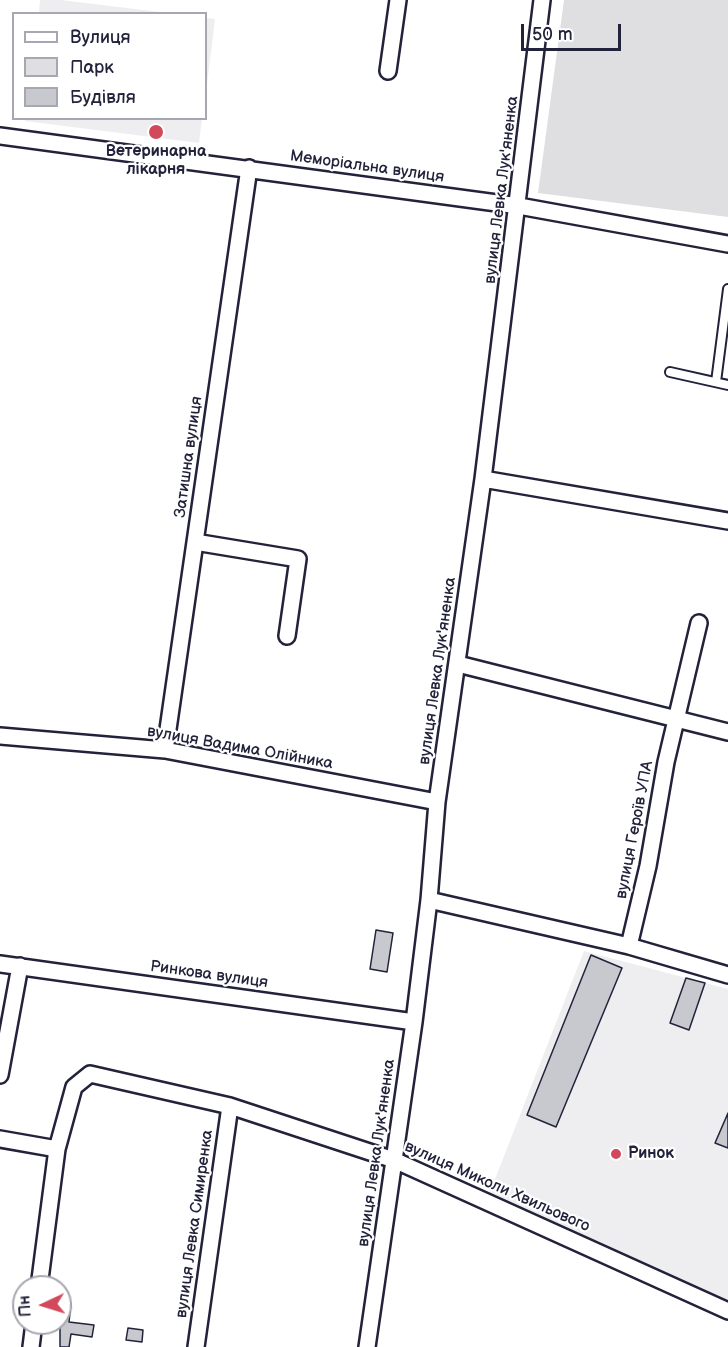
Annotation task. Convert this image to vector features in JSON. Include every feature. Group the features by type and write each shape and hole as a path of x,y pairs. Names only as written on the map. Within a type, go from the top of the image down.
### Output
{"street":[{"path":"388,71 398,0"},
{"name":"вулиця Левка Лук'яненка","path":"367,1347 414,1022 429,900 437,802 458,664 519,206 542,0"},
{"name":"Меморіальна вулиця","path":"0,136 519,206 728,244"},
{"name":"Затишна вулиця","path":"165,750 249,168"},
{"path":"483,479 728,521"},
{"path":"195,542 298,559 287,636"},
{"name":"вулиця Героїв УПА","path":"628,946 699,623"},
{"path":"458,664 728,732"},
{"name":"вулиця Вадима Олійника","path":"0,736 165,750 437,802"},
{"path":"429,900 628,946 728,975"},
{"name":"Ринкова вулиця","path":"0,964 414,1022"},
{"path":"0,1075 20,966"},
{"name":"вулиця Миколи Хвильового","path":"57,1149 74,1087 90,1074 230,1106 394,1160 728,1311"},
{"name":"вулиця Левка Симиренка","path":"196,1347 230,1106"},
{"path":"0,1139 57,1149 41,1275"}],"lane":[{"path":"716,382 728,289"},
{"path":"670,372 728,385"}],"shaded area":[{"path":"40,0 61,0 160,12 39,12"},
{"path":"207,18 215,19 207,84"},
{"name":"Ветеринарна лікарня","path":"25,120 202,120 199,143"},
{"name":"Ринок","path":"584,951 728,989 728,1301 490,1192"}],"green space":[{"path":"564,0 728,0 728,217 538,193"}],"building":[{"path":"376,930 393,933 387,972 370,969"},
{"path":"591,955 622,968 556,1127 527,1115"},
{"path":"686,978 705,983 689,1030 670,1023"},
{"path":"728,1113 728,1148 715,1143"},
{"path":"72,1322 94,1325 92,1337 72,1334"},
{"path":"128,1328 143,1330 142,1342 126,1340"},
{"path":"60,1335 71,1335 69,1347 60,1347"}],"place":[{"name":"Ветеринарна лікарня","path":"156,132"},
{"name":"Ринок","path":"616,1154"}]}
